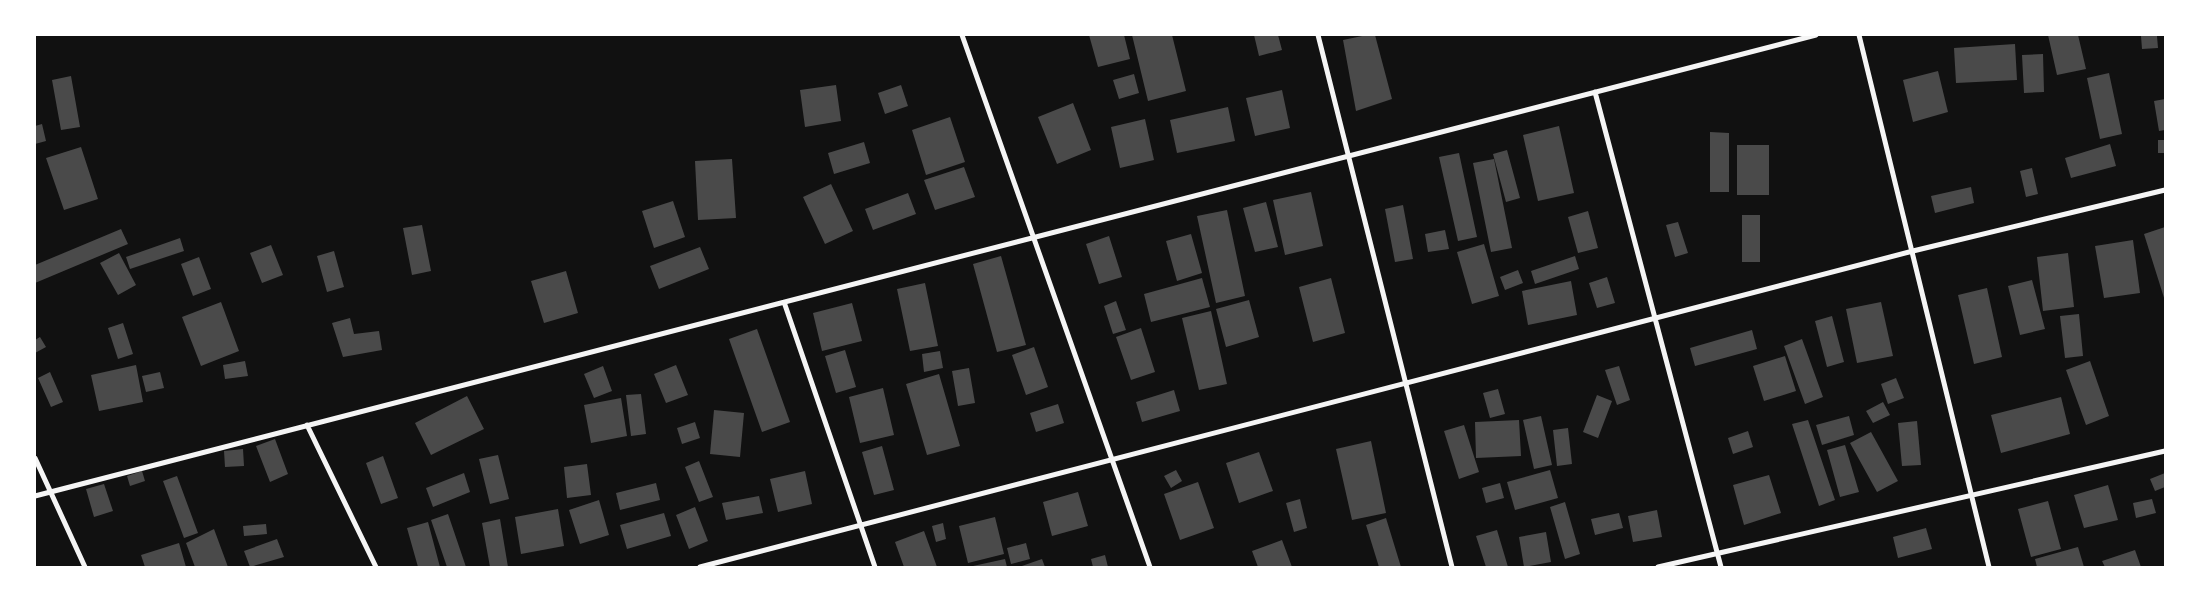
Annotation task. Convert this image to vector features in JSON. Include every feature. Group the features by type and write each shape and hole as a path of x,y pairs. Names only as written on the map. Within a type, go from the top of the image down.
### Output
{"street":[{"path":"962,35 1150,567"},
{"path":"1318,35 1452,567"},
{"path":"35,496 1816,35"},
{"path":"1858,35 1990,567"},
{"path":"1595,92 1721,567"},
{"path":"700,567 1913,251 2165,190"},
{"path":"784,302 875,567"},
{"path":"307,425 376,567"},
{"path":"1658,567 1972,493 2165,451"},
{"path":"35,458 85,567"}],"building":[{"path":"1089,35 1124,35 1130,59 1098,67"},
{"path":"1132,35 1172,35 1186,91 1148,101"},
{"path":"1254,35 1278,35 1282,50 1259,56"},
{"path":"1375,35 1392,99 1356,111 1343,40"},
{"path":"2048,35 2078,35 2086,69 2057,75"},
{"path":"2141,36 2157,36 2158,48 2142,49"},
{"path":"2015,44 2017,80 1956,83 1954,48"},
{"path":"2043,54 2044,92 2024,93 2022,55"},
{"path":"1938,71 1948,112 1913,122 1903,80"},
{"path":"2109,73 2122,134 2100,139 2087,78"},
{"path":"1134,74 1139,93 1119,99 1113,80"},
{"path":"71,76 80,127 61,130 52,80"},
{"path":"836,85 841,121 805,127 800,90"},
{"path":"901,85 908,106 885,114 878,93"},
{"path":"1282,90 1290,128 1255,136 1246,98"},
{"path":"2165,99 2165,130 2159,131 2154,101"},
{"path":"1073,103 1091,150 1057,164 1038,117"},
{"path":"1228,107 1235,141 1177,153 1170,120"},
{"path":"950,117 965,162 926,175 912,130"},
{"path":"1145,119 1154,160 1120,168 1111,127"},
{"path":"42,124 46,141 35,144 35,126"},
{"path":"1559,126 1574,193 1538,201 1523,135"},
{"path":"1710,132 1729,133 1729,192 1710,192"},
{"path":"2158,140 2165,140 2165,153 2158,153"},
{"path":"864,142 870,163 834,174 828,153"},
{"path":"2110,144 2116,166 2071,178 2065,158"},
{"path":"1737,145 1769,145 1769,195 1737,195"},
{"path":"81,147 98,199 64,210 46,158"},
{"path":"1507,150 1520,198 1506,202 1493,154"},
{"path":"1459,153 1477,237 1458,241 1439,157"},
{"path":"732,159 736,218 698,220 695,161"},
{"path":"1494,159 1512,248 1491,252 1473,163"},
{"path":"964,167 975,197 935,210 924,180"},
{"path":"2032,168 2038,194 2026,197 2020,171"},
{"path":"831,184 853,231 825,244 803,197"},
{"path":"1971,187 1974,203 1935,213 1931,196"},
{"path":"1311,192 1323,246 1285,255 1273,200"},
{"path":"908,193 916,214 873,230 865,209"},
{"path":"673,201 685,237 654,248 642,211"},
{"path":"1266,202 1278,247 1255,252 1243,208"},
{"path":"1403,205 1413,259 1395,262 1385,209"},
{"path":"1227,210 1245,296 1216,303 1197,216"},
{"path":"1588,211 1598,248 1578,253 1568,217"},
{"path":"1742,215 1760,215 1760,262 1742,262"},
{"path":"1678,222 1688,253 1675,257 1666,225"},
{"path":"422,225 431,271 412,275 403,228"},
{"path":"2165,227 2165,301 2144,234"},
{"path":"121,229 128,244 35,283 35,265"},
{"path":"1445,230 1449,249 1428,252 1425,234"},
{"path":"1191,234 1202,273 1177,281 1166,241"},
{"path":"1109,236 1122,277 1099,284 1086,244"},
{"path":"180,238 184,251 130,269 126,257"},
{"path":"2133,240 2140,293 2104,298 2095,246"},
{"path":"1484,244 1499,296 1472,304 1457,252"},
{"path":"271,245 283,275 262,283 250,253"},
{"path":"700,247 709,269 659,289 650,266"},
{"path":"334,251 344,287 327,292 317,256"},
{"path":"119,253 136,285 118,295 100,263"},
{"path":"2068,253 2074,307 2043,311 2037,257"},
{"path":"1001,256 1026,345 997,352 973,264"},
{"path":"1575,256 1579,269 1535,284 1531,271"},
{"path":"199,257 211,289 193,296 181,264"},
{"path":"1518,270 1523,283 1505,290 1500,277"},
{"path":"566,271 578,313 544,323 531,281"},
{"path":"1607,277 1615,303 1597,308 1589,283"},
{"path":"1202,278 1210,307 1151,322 1144,294"},
{"path":"1331,278 1345,333 1313,342 1299,287"},
{"path":"2032,280 2045,329 2020,335 2008,286"},
{"path":"1571,281 1577,315 1528,325 1522,291"},
{"path":"925,283 938,346 910,351 897,289"},
{"path":"1987,288 2002,357 1974,364 1958,295"},
{"path":"1249,300 1259,337 1226,347 1216,309"},
{"path":"1116,301 1126,330 1113,334 1104,306"},
{"path":"221,302 239,351 201,366 182,317"},
{"path":"1881,302 1893,356 1857,363 1846,309"},
{"path":"852,303 862,341 822,351 813,313"},
{"path":"1211,311 1227,384 1199,390 1182,318"},
{"path":"2079,314 2083,356 2065,358 2060,316"},
{"path":"1832,316 1844,362 1827,367 1815,321"},
{"path":"350,318 354,334 379,331 382,350 343,357 332,323"},
{"path":"123,323 133,354 118,359 108,328"},
{"path":"1141,328 1155,372 1131,380 1116,337"},
{"path":"757,329 790,422 762,432 729,339"},
{"path":"1752,330 1757,349 1695,366 1690,348"},
{"path":"40,337 46,347 35,353 35,340"},
{"path":"1802,339 1823,397 1805,404 1784,346"},
{"path":"1034,347 1048,387 1026,395 1012,355"},
{"path":"845,350 856,387 836,393 825,356"},
{"path":"940,351 943,368 924,372 922,354"},
{"path":"1785,356 1796,391 1764,401 1753,366"},
{"path":"245,361 248,376 225,379 223,365"},
{"path":"2090,361 2109,416 2086,425 2066,370"},
{"path":"136,365 143,402 99,411 91,375"},
{"path":"676,365 688,395 666,403 654,374"},
{"path":"603,366 612,391 594,398 584,374"},
{"path":"1619,366 1630,400 1617,405 1605,370"},
{"path":"969,368 975,403 958,406 952,371"},
{"path":"50,372 63,402 51,407 38,378"},
{"path":"160,372 164,388 146,392 142,376"},
{"path":"939,374 960,446 927,455 906,384"},
{"path":"1896,378 1904,398 1888,404 1881,384"},
{"path":"883,388 894,435 860,443 849,397"},
{"path":"1498,389 1505,414 1490,418 1483,393"},
{"path":"1174,390 1180,411 1142,422 1136,402"},
{"path":"641,394 646,434 631,436 626,395"},
{"path":"1597,395 1612,401 1598,438 1583,432"},
{"path":"467,396 484,429 431,455 415,423"},
{"path":"2061,397 2070,434 2001,453 1991,415"},
{"path":"621,398 627,436 591,443 584,405"},
{"path":"1883,402 1890,415 1873,423 1866,411"},
{"path":"1058,404 1064,423 1036,432 1030,413"},
{"path":"714,410 744,413 740,457 710,454"},
{"path":"1541,416 1552,465 1534,469 1523,420"},
{"path":"1849,416 1854,435 1822,445 1816,425"},
{"path":"1519,420 1521,456 1476,458 1475,422"},
{"path":"1808,420 1835,500 1819,506 1792,424"},
{"path":"1917,421 1921,465 1902,466 1898,423"},
{"path":"695,422 700,438 682,444 677,428"},
{"path":"1464,425 1479,472 1459,479 1444,431"},
{"path":"1568,428 1572,464 1557,466 1553,430"},
{"path":"1748,431 1753,447 1733,454 1728,438"},
{"path":"1871,432 1898,481 1877,492 1850,443"},
{"path":"275,439 288,474 270,482 256,446"},
{"path":"1371,441 1386,513 1352,520 1336,449"},
{"path":"1845,445 1859,492 1840,497 1827,450"},
{"path":"882,446 894,490 874,495 862,452"},
{"path":"243,449 244,466 225,467 224,451"},
{"path":"1259,452 1273,491 1239,503 1226,463"},
{"path":"498,455 509,499 490,504 479,459"},
{"path":"383,456 398,498 381,504 366,463"},
{"path":"699,461 713,497 699,502 685,467"},
{"path":"587,464 591,495 567,498 564,467"},
{"path":"1176,470 1182,481 1171,488 1164,476"},
{"path":"1550,470 1558,498 1515,510 1507,482"},
{"path":"142,471 145,481 130,486 127,476"},
{"path":"805,471 812,504 778,512 770,479"},
{"path":"464,473 470,492 433,507 426,488"},
{"path":"2165,473 2165,487 2155,491 2150,479"},
{"path":"1769,475 1781,513 1744,525 1733,485"},
{"path":"177,476 198,533 184,538 163,481"},
{"path":"1198,482 1214,528 1180,540 1164,494"},
{"path":"656,483 660,500 620,510 616,493"},
{"path":"1500,483 1504,498 1486,503 1482,488"},
{"path":"104,484 113,511 94,517 86,489"},
{"path":"2108,485 2118,520 2084,528 2074,495"},
{"path":"1078,492 1088,526 1052,536 1043,502"},
{"path":"759,496 763,513 726,520 722,503"},
{"path":"1300,499 1307,528 1294,532 1286,503"},
{"path":"2152,499 2156,513 2136,518 2133,503"},
{"path":"599,500 609,535 580,544 569,510"},
{"path":"2048,501 2061,549 2031,557 2018,509"},
{"path":"1565,502 1580,554 1565,559 1550,507"},
{"path":"695,507 708,541 689,549 676,515"},
{"path":"558,509 564,546 521,554 515,517"},
{"path":"1657,510 1662,537 1633,542 1628,516"},
{"path":"664,513 671,536 627,549 620,525"},
{"path":"1619,513 1623,528 1595,535 1591,519"},
{"path":"448,514 466,567 447,567 431,520"},
{"path":"995,517 1004,554 968,563 959,526"},
{"path":"1386,518 1401,567 1379,567 1366,525"},
{"path":"500,519 508,567 490,567 482,523"},
{"path":"428,522 440,567 418,567 407,528"},
{"path":"943,523 946,539 936,542 932,526"},
{"path":"266,524 267,534 244,536 243,526"},
{"path":"1926,528 1932,549 1898,558 1893,537"},
{"path":"214,529 228,567 195,567 186,543"},
{"path":"1497,530 1508,567 1486,567 1476,536"},
{"path":"924,531 937,567 904,567 895,542"},
{"path":"1546,532 1551,562 1524,567 1519,537"},
{"path":"277,539 284,557 250,567 244,551"},
{"path":"1282,540 1292,567 1258,567 1252,551"},
{"path":"179,543 186,567 145,567 141,555"},
{"path":"1026,543 1030,559 1011,564 1007,548"},
{"path":"2078,547 2084,567 2037,567 2035,559"},
{"path":"2135,550 2141,567 2105,567 2102,561"},
{"path":"1105,555 1108,567 1093,567 1091,559"},
{"path":"1005,559 1007,567 973,567 973,566"},
{"path":"1042,559 1045,567 1019,567"}]}
